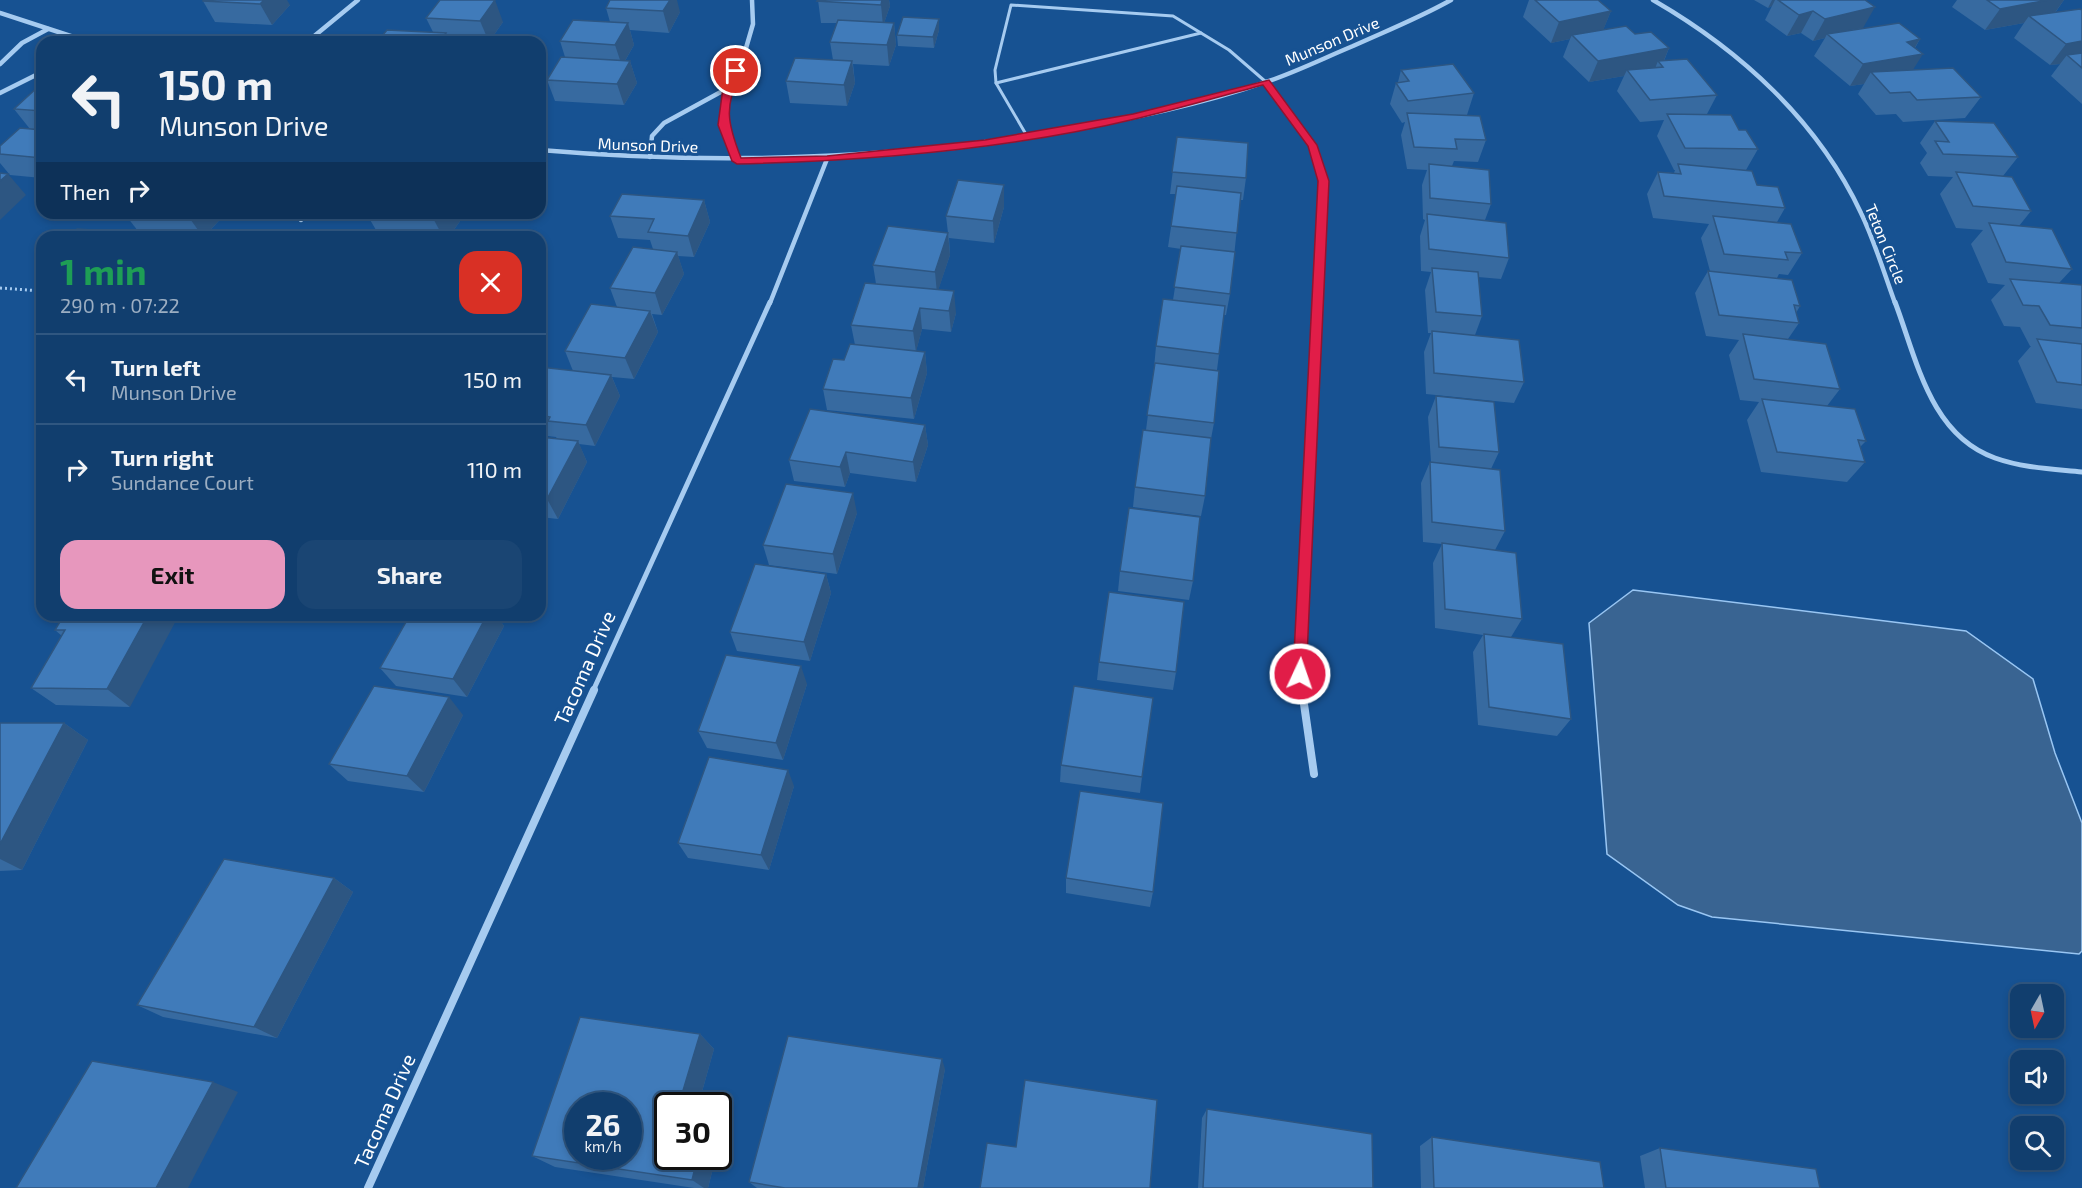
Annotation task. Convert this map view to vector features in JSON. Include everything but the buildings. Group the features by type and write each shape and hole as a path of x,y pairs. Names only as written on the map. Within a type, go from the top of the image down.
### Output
{"street":[{"path":"314,36 358,0"},
{"path":"737,161 723,125 728,88 744,55 753,24 752,0"},
{"name":"Munson Drive","path":"546,150 737,161 827,159 923,150 1027,136 1133,117 1266,82 1414,20 1451,0"},
{"name":"Teton Circle","path":"1653,0 1711,38 1749,69 1814,137 1839,173 1861,213 1933,404 1945,427 1968,446 1995,459 2082,472"},
{"path":"0,13 72,36"},
{"path":"0,64 22,43 48,28"},
{"path":"0,93 36,75"},
{"path":"1266,82 1312,145 1323,181 1300,674 1314,774"},
{"path":"650,157 652,136 664,123 728,88"},
{"name":"Tacoma Drive","path":"368,1188 786,267 827,159"}],"lane":[{"path":"1027,136 996,83 995,70 1011,5 1173,16 1229,50 1266,82"},
{"path":"996,83 1201,33"}],"path":[{"path":"0,288 36,291"}],"water":[{"path":"1633,590 1966,631 2033,679 2055,753 2082,823 2082,951 2079,954 1712,917 1678,905 1607,854 1589,623"}],"route":[{"path":"736,71 728,88 723,125 737,161 827,159 985,143 1082,128 1133,117 1266,82 1312,145 1320,164 1323,181 1300,674"}]}
